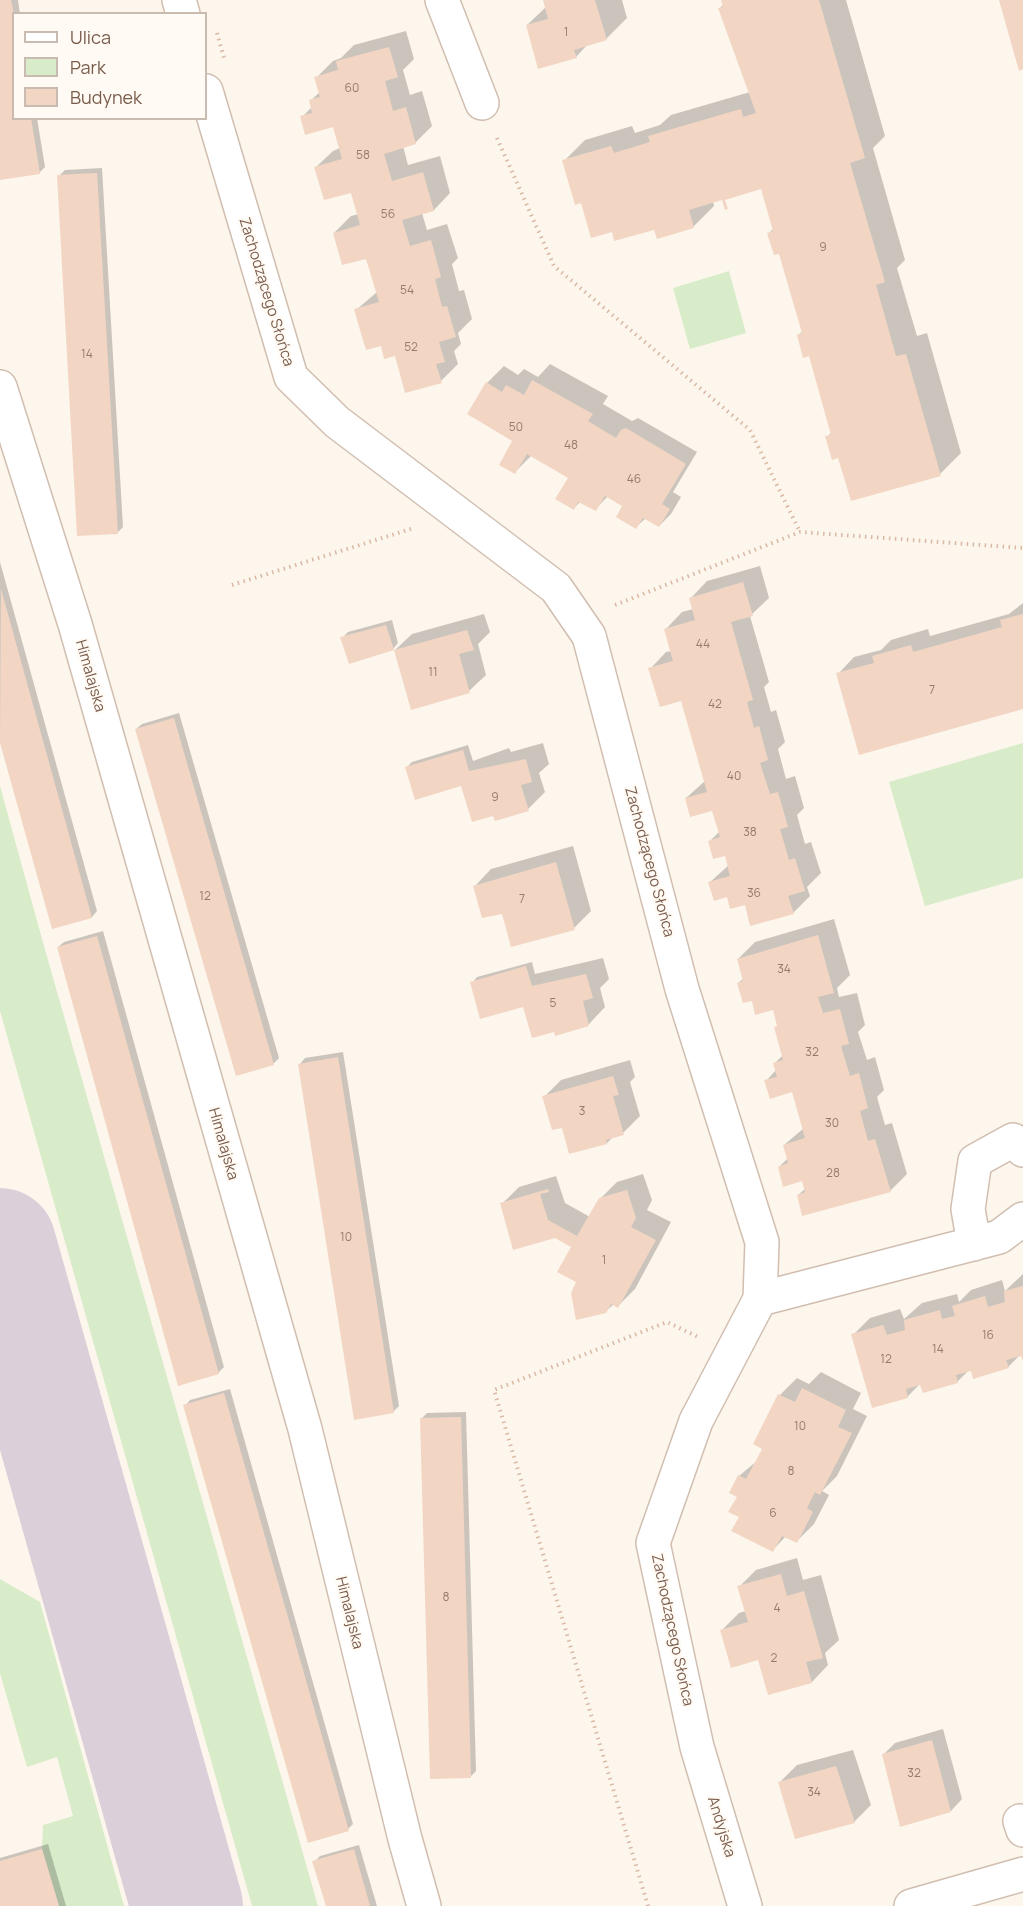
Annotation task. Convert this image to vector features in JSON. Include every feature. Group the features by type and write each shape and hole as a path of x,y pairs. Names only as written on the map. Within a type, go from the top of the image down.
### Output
{"street":[{"path":"442,0 482,103"},
{"name":"Zachodzącego Słońca","path":"207,94 291,377 337,422 555,588 590,636 682,988 762,1242 760,1299 696,1421 653,1543 697,1747"},
{"name":"Himalajska","path":"0,387 75,624 305,1429 405,1839 424,1906"},
{"path":"974,1244 968,1209 975,1161 1013,1140 1023,1150"},
{"path":"760,1299 999,1237 1023,1219"},
{"name":"Andyjska","path":"697,1747 745,1906"},
{"path":"911,1906 1023,1874"}],"path":[{"path":"482,103 554,266 750,430 800,532"},
{"path":"232,585 458,514"},
{"path":"578,620 800,532 1023,548"},
{"path":"648,1906 494,1390 667,1322 731,1354"}],"green space":[{"path":"729,271 746,333 690,349 673,288"},
{"path":"1023,743 1023,878 925,906 889,782"},
{"path":"0,786 318,1906 252,1906 0,1011"},
{"path":"0,1579 40,1602 124,1906 59,1906 42,1849 43,1825 73,1816 57,1757 27,1767 0,1673"}],"building":[{"path":"0,0 11,0 14,12 12,120 31,120 40,174 0,180"},
{"path":"543,0 595,0 607,40 574,50 577,58 538,69 526,25 548,19"},
{"path":"721,0 819,0 865,158 850,163 885,282 876,285 896,356 906,354 941,476 851,501 838,458 832,460 825,436 831,435 809,356 803,358 797,335 802,333 779,254 774,255 767,233 773,231 761,189 725,200 728,209 725,210 722,200 689,210 694,228 657,239 654,230 614,241 612,232 591,238 581,203 575,205 562,160 611,146 614,153 650,142 648,136 741,109 743,117 756,113 718,8 723,7"},
{"path":"999,0 1023,0 1023,69 1019,71"},
{"path":"389,47 398,77 385,81 393,111 406,107 416,144 384,154 392,181 423,172 434,211 402,220 410,246 431,240 441,277 435,279 442,307 447,306 456,337 439,342 445,362 436,364 442,383 405,393 395,356 384,359 381,346 366,350 360,330 354,309 379,302 366,259 342,265 333,233 360,225 351,193 324,200 314,167 342,159 333,127 305,135 300,116 312,113 309,100 320,97 314,77 338,70 336,61"},
{"path":"97,173 118,534 77,536 57,175"},
{"path":"532,380 593,414 588,421 616,438 621,430 626,428 686,464 662,504 670,509 659,527 643,518 636,529 616,517 622,506 605,496 596,511 578,502 574,510 555,499 568,478 527,454 515,474 499,465 512,441 467,414 486,382 502,392 506,385 524,395"},
{"path":"743,582 753,616 731,622 753,700 747,702 754,728 759,726 768,760 760,763 770,794 778,792 788,827 780,829 789,860 795,858 805,891 788,896 794,914 750,926 745,905 730,909 727,897 714,901 708,882 730,876 725,856 713,859 708,841 720,837 712,811 690,817 685,798 707,792 681,701 660,707 648,668 673,661 664,629 695,620 689,598"},
{"path":"1,589 92,918 52,929 0,743"},
{"path":"1023,614 1023,709 859,755 836,673 874,663 872,656 911,645 913,652 1002,627 1000,620"},
{"path":"386,625 394,650 349,664 340,637"},
{"path":"467,630 474,650 459,654 470,693 411,710 394,650"},
{"path":"174,718 274,1065 236,1076 135,729"},
{"path":"463,750 469,771 526,759 532,782 521,785 529,811 495,821 493,816 472,822 461,786 415,800 405,767"},
{"path":"556,862 575,930 511,947 502,914 482,918 473,886"},
{"path":"818,935 834,993 818,997 823,1013 840,1009 849,1044 841,1046 850,1076 859,1073 868,1108 860,1111 868,1141 875,1139 891,1192 802,1216 797,1195 805,1192 802,1181 783,1187 778,1167 788,1163 783,1145 805,1138 792,1092 770,1099 764,1080 777,1077 773,1063 783,1060 774,1027 777,1026 773,1010 755,1015 752,1001 743,1003 737,983 743,981 737,959"},
{"path":"97,936 219,1374 178,1386 57,947"},
{"path":"526,966 532,986 586,974 593,998 583,1001 589,1026 555,1036 554,1032 532,1038 523,1007 480,1019 470,982"},
{"path":"338,1057 394,1413 354,1420 298,1064"},
{"path":"613,1076 619,1095 613,1096 624,1135 606,1140 607,1144 569,1154 562,1128 552,1130 542,1096"},
{"path":"548,1189 549,1192 540,1194 548,1220 577,1236 599,1198 627,1190 636,1218 631,1227 656,1240 618,1308 611,1304 606,1313 576,1320 571,1293 576,1282 557,1272 571,1247 555,1238 513,1250 500,1203"},
{"path":"1023,1286 1023,1361 1021,1356 1006,1360 1009,1368 973,1379 971,1371 956,1375 958,1383 923,1393 920,1385 906,1389 908,1398 872,1408 851,1334 883,1325 887,1335 905,1330 904,1320 940,1310 942,1319 955,1316 952,1306 985,1296 988,1307 1005,1302 1004,1291"},
{"path":"802,1388 846,1410 838,1427 852,1433 820,1495 815,1492 807,1508 813,1512 797,1543 782,1536 773,1552 731,1531 739,1517 728,1512 737,1497 729,1493 738,1475 746,1479 762,1449 753,1444 778,1394 795,1402"},
{"path":"224,1393 349,1831 308,1843 183,1405"},
{"path":"461,1417 471,1778 430,1779 420,1418"},
{"path":"781,1574 787,1596 804,1591 823,1658 806,1662 812,1683 768,1695 758,1660 731,1668 720,1630 748,1622 737,1586"},
{"path":"932,1740 951,1812 900,1827 882,1754"},
{"path":"836,1766 855,1823 795,1839 778,1782"},
{"path":"42,1849 59,1906 0,1906 0,1861"},
{"path":"354,1849 370,1906 326,1906 312,1861"}],"taxiway":[{"path":"0,1244 187,1906"}]}
